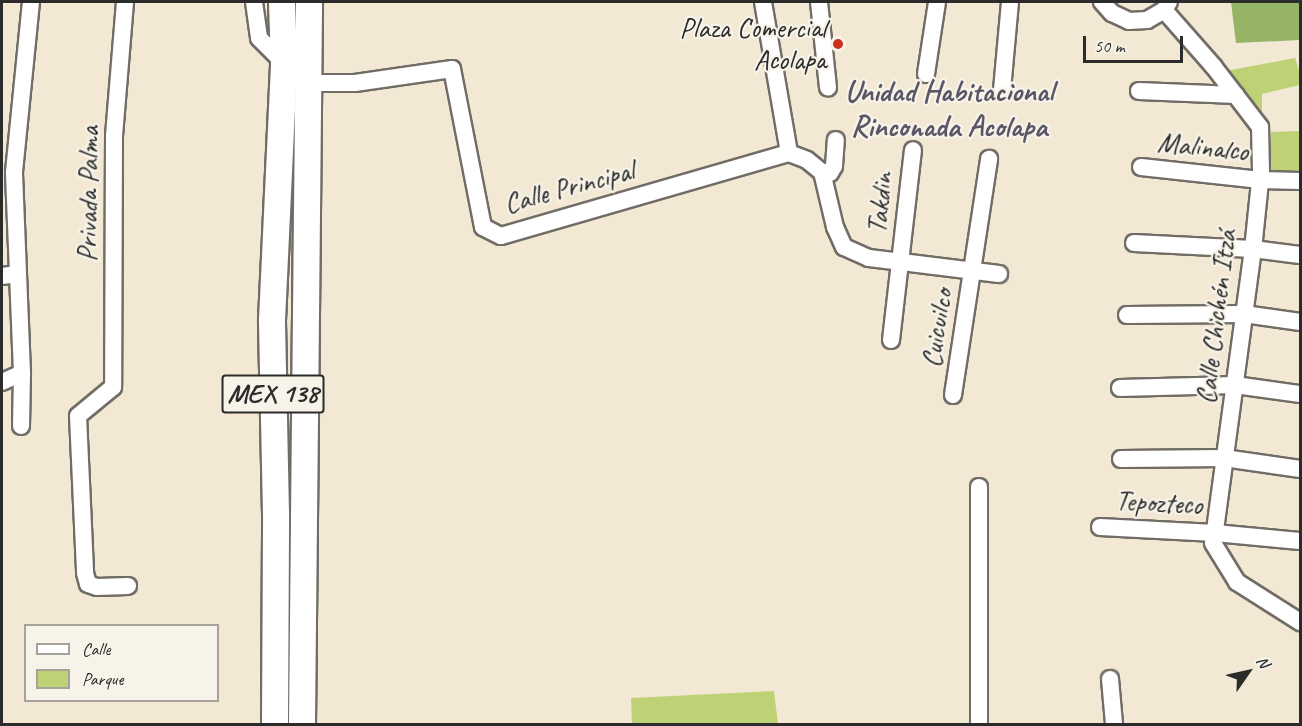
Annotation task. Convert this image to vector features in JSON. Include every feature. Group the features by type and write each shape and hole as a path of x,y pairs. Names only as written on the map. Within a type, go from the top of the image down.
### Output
{"main road":[{"name":"MEX 138","path":"274,724 276,547 272,320 273,258 284,63 282,2"},
{"name":"MEX 138","path":"302,724 309,2"},
{"path":"273,258 306,258"}],"street":[{"path":"21,426 22,373 10,275 14,172 31,2"},
{"name":"Privada Palma","path":"125,2 114,136 113,387 78,416 85,573 88,584 97,587 128,586"},
{"path":"254,2 259,38 284,63 309,82"},
{"path":"763,2 789,153 807,160 822,172 830,173 834,166 836,140"},
{"path":"819,2 828,88"},
{"path":"926,74 937,2"},
{"path":"1002,90 1010,2"},
{"path":"1102,2 1112,13 1129,21 1147,20 1166,6"},
{"name":"Calle Chichén Itzá","path":"1166,6 1260,127 1262,147 1244,314 1213,543 1237,582 1300,622"},
{"name":"Calle Principal","path":"309,82 355,82 452,69 483,227 501,236 789,153"},
{"path":"1139,91 1236,95"},
{"name":"Takdin","path":"891,340 913,150"},
{"name":"Cuicuilco","path":"953,395 974,270 989,159"},
{"name":"Malinalco","path":"1141,167 1260,180 1300,181"},
{"path":"822,172 835,227 843,247 869,258 999,274"},
{"path":"1134,243 1252,249 1300,255"},
{"path":"1127,315 1244,314 1300,322"},
{"path":"2,382 22,373"},
{"path":"1120,388 1235,385 1300,394"},
{"path":"1121,459 1224,458 1300,469"},
{"path":"979,487 979,724"},
{"name":"Tepozteco","path":"1100,527 1215,533 1300,541"},
{"path":"1110,680 1114,724"}],"green space":[{"path":"1231,2 1300,2 1300,40 1236,43"},
{"path":"1295,58 1300,73 1300,85 1262,94 1262,114 1226,71"},
{"path":"1300,131 1300,175 1270,170 1271,132"},
{"path":"774,691 778,724 632,724 631,698"}],"place":[{"name":"Plaza Comercial Acolapa","path":"838,44"}],"district":[{"name":"Unidad Habitacional Rinconada Acolapa","path":"949,108"}]}
